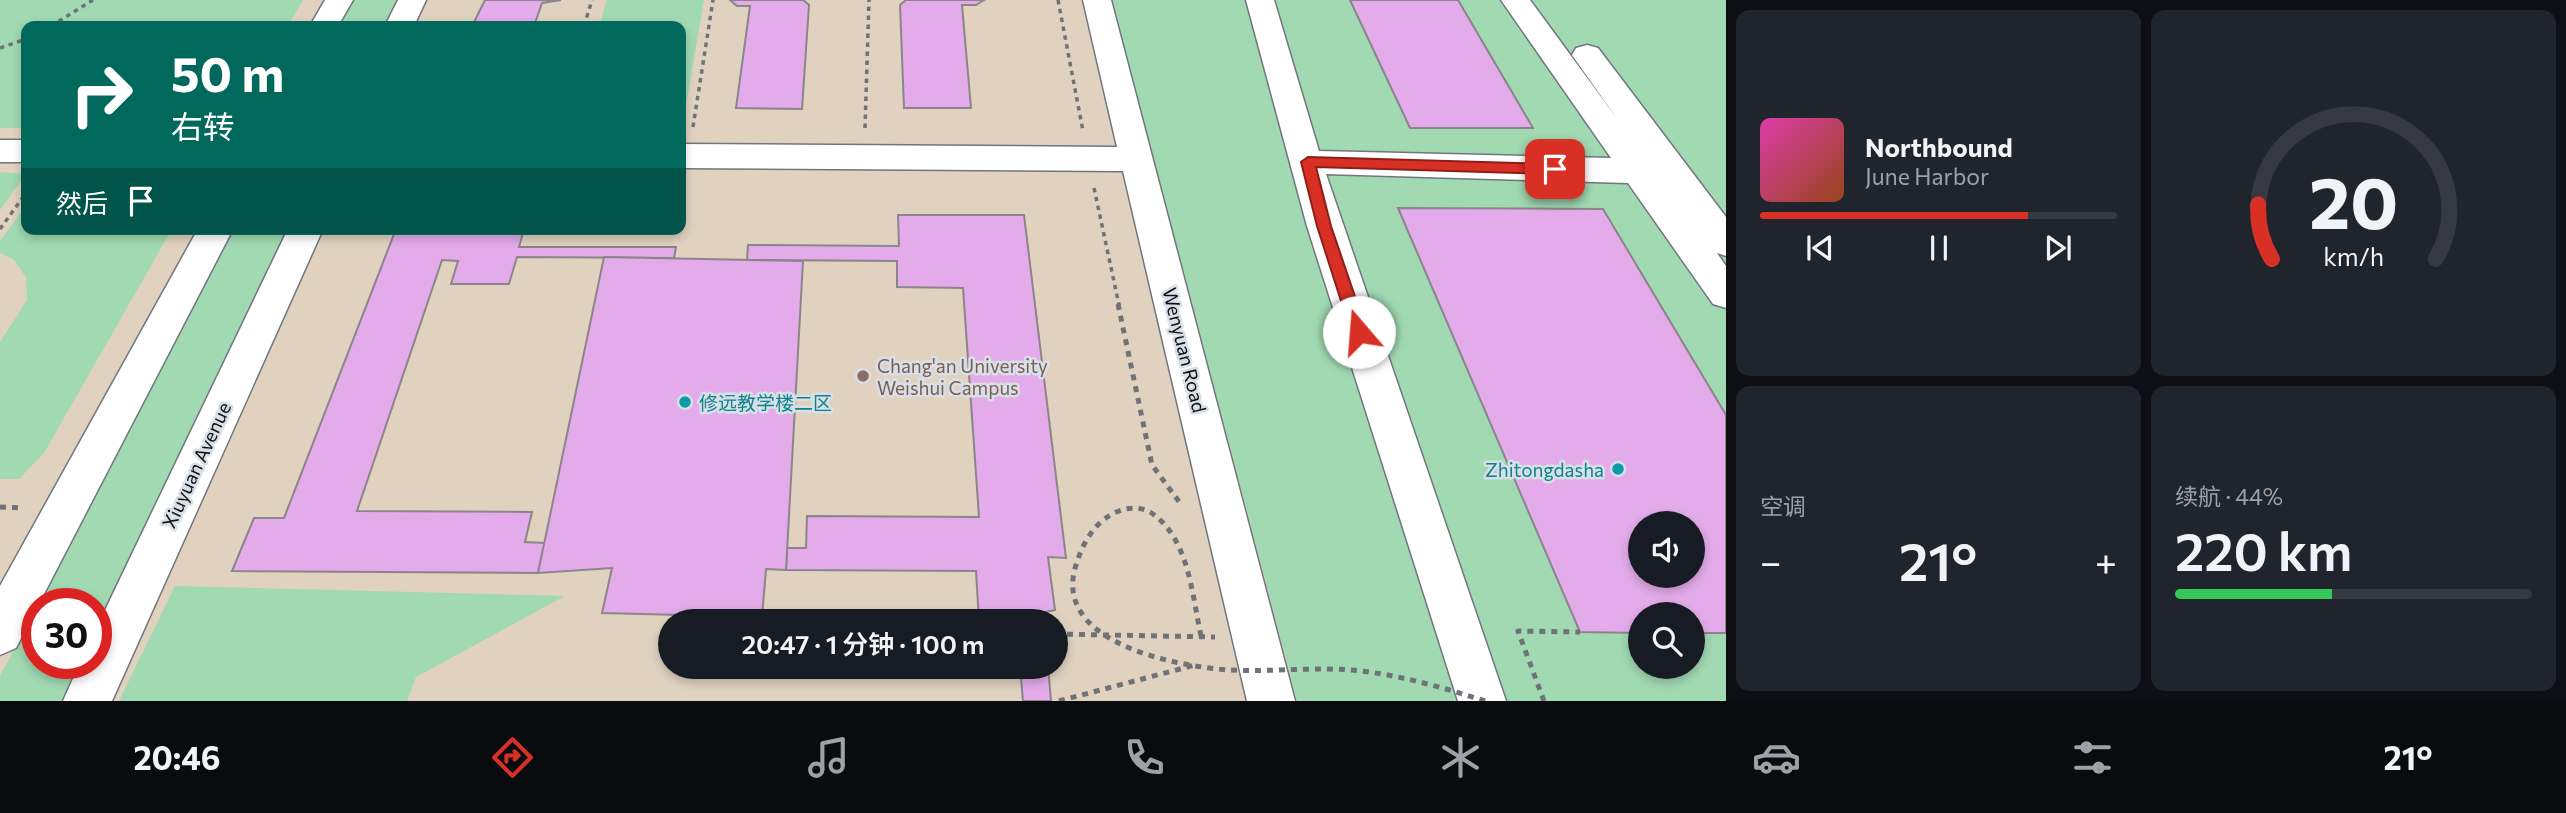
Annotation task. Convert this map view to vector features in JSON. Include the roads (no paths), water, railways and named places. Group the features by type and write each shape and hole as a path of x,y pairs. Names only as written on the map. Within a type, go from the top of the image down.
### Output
{"street":[{"path":"327,21 339,0"},
{"path":"402,21 412,0"},
{"name":"Wenyuan Road","path":"1097,0 1271,701"},
{"path":"1260,0 1324,226 1483,701"},
{"path":"1515,0 1726,294"},
{"path":"1546,0 1726,243"},
{"path":"0,151 21,151"},
{"path":"686,156 1138,159"},
{"path":"1308,162 1638,171"},
{"path":"0,632 213,235"},
{"name":"Xiuyuan Avenue","path":"87,701 303,235"}],"place":[{"name":"Chang'an University Weishui Campus","path":"863,376"},
{"name":"修远教学楼二区","path":"685,402"},
{"name":"Zhitongdasha","path":"1618,469"}]}
